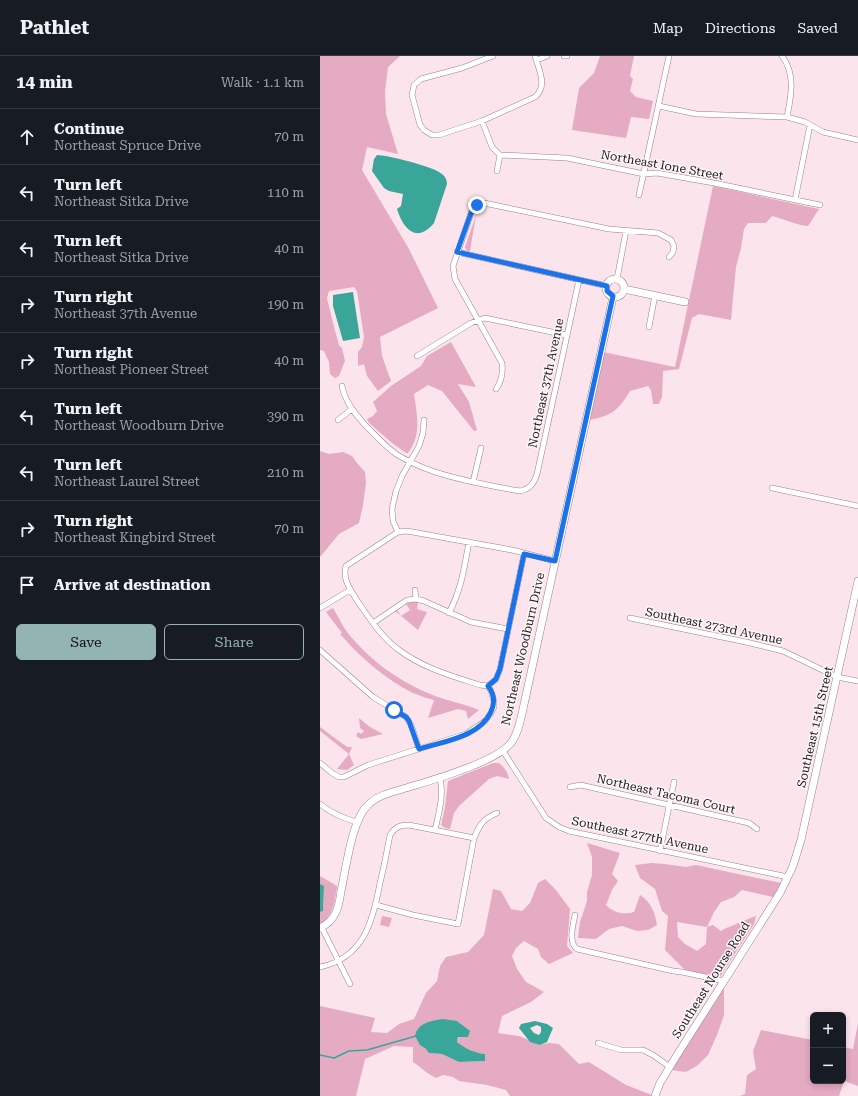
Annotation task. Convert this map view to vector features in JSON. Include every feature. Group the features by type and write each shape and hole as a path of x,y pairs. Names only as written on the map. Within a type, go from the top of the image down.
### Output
{"street":[{"path":"493,56 462,68 421,79 416,82 413,87 412,95 420,125 428,134 438,135 482,122 535,97 539,94 541,89 542,79 536,58 547,56"},
{"path":"639,195 669,56"},
{"path":"782,56 786,60 791,74 791,93 787,118"},
{"path":"659,106 696,114 787,118 810,125 822,132 858,140"},
{"path":"482,122 492,147 500,155 497,171"},
{"path":"795,200 810,125"},
{"name":"Northeast Ione Street","path":"500,155 567,158 644,174 657,174 714,183 820,205"},
{"path":"496,389 502,377 502,363 455,280 453,266 471,213 477,205 484,203 609,229 658,233 671,240 674,246 669,257"},
{"path":"616,279 626,231"},
{"path":"457,252 607,286"},
{"path":"616,279 622,282 624,289 620,295 613,296 607,291 607,286 609,282 616,279"},
{"name":"Northeast 37th Avenue","path":"473,482 521,492 529,489 535,481 579,280"},
{"path":"624,289 685,302"},
{"path":"648,327 655,295"},
{"name":"Northeast Woodburn Drive","path":"321,928 330,921 338,908 356,822 361,813 373,800 493,757 512,742 519,724 613,296"},
{"path":"417,356 478,319 490,318 566,335"},
{"path":"342,386 344,396 352,409 377,437 396,453 410,461 437,473 473,482 481,448"},
{"path":"338,420 352,409"},
{"path":"398,532 393,521 392,509 396,491 421,440 424,420"},
{"path":"772,488 858,506"},
{"path":"524,554 498,676 494,682 488,686 480,685 427,666 398,650 373,623 350,590 345,579 346,566 349,563 398,532 415,531 512,550 555,561"},
{"path":"449,613 457,598 462,581 469,542"},
{"name":"Southeast 15th Street","path":"788,877 799,847 858,581"},
{"path":"320,608 350,590"},
{"path":"414,590 416,598"},
{"path":"373,623 407,600 416,598 471,622 508,629"},
{"name":"Southeast 273rd Avenue","path":"630,618 783,651 837,677 858,681"},
{"path":"320,650 373,697 406,717 411,725 419,749"},
{"path":"320,763 332,773 339,777 344,777 368,766 466,734 485,721 494,707 493,696 488,686"},
{"name":"Southeast 277th Avenue","path":"503,750 546,818 552,823 569,831 788,877"},
{"path":"435,830 442,798 440,777"},
{"path":"660,851 674,782"},
{"name":"Northeast Tacoma Court","path":"570,787 581,785 749,823 757,829"},
{"path":"320,804 334,813 356,822"},
{"path":"376,904 458,924 474,838 480,826 487,818 497,813"},
{"path":"320,967 339,961 358,945 366,935 376,904 390,835 394,830 403,825 474,838"},
{"name":"Southeast Nourse Road","path":"655,1096 670,1067 780,893 788,877"},
{"path":"575,915 572,938 574,947 577,949 724,981"},
{"path":"321,928 350,984"},
{"path":"598,1043 621,1050 643,1050 670,1067"}],"shaded area":[{"path":"320,56 400,56 388,67 385,91 386,114 398,154 367,147 362,170 409,249 438,308 380,337 382,356 391,381 378,391 367,376 364,364 358,366 358,352 362,347 364,337 357,291 354,287 329,291 327,298 339,345 342,348 345,361 339,376 335,378 330,374 329,362 324,351 320,350"},
{"path":"600,56 634,56 630,76 633,79 630,91 636,97 653,101 649,119 631,117 626,138 572,130 579,88 594,73"},
{"path":"377,155 418,164 439,172 445,177 447,184 434,223 428,229 416,233 407,228 403,223 397,209 401,206 403,194 389,191 384,188 372,171 374,159"},
{"path":"713,186 819,209 808,226 772,216 766,223 748,223 744,229 736,267 731,320 699,314 692,318 679,369 663,371 662,397 659,404 653,404 651,390 648,386 630,391 618,408 613,412 603,417 589,420 603,352 675,367"},
{"path":"476,215 470,251 467,251 465,247"},
{"path":"353,292 360,338 343,341 333,306 333,295"},
{"path":"451,342 476,387 458,384 469,402 477,430 474,431 442,391 428,385 414,394 417,432 412,446 408,453 406,453 369,423 367,419 373,416 377,411 373,402 391,386 421,366 427,356"},
{"path":"320,451 329,454 343,452 352,456 365,472 366,483 359,523 339,534 320,557"},
{"path":"412,602 418,602 417,609 427,612 418,630 401,616 410,610 406,604"},
{"path":"333,608 345,629 356,643 376,662 398,678 435,696 479,710 468,719 466,711 458,709 428,718 434,700 416,694 403,687 383,675 365,660 340,634 342,633 326,612"},
{"path":"359,718 370,727 383,734 361,739 356,736 358,732 361,734 364,731 360,728"},
{"path":"320,727 347,747 352,747 349,754 320,731"},
{"path":"349,754 354,765 347,770 337,769"},
{"path":"493,763 499,763 503,766 509,779 497,776 489,779 459,806 454,813 450,829 441,825 448,781"},
{"path":"587,843 620,853 612,874 618,881 612,890 606,905 619,913 634,912 640,895 652,908 657,925 648,930 637,931 622,926 609,929 596,939 578,938 580,922 587,901 587,892 592,875 592,857"},
{"path":"652,863 686,867 696,865 781,883 773,897 742,890 734,897 721,902 714,912 707,927 713,925 721,931 756,916 754,924 720,977 685,970 665,950 668,916 662,911 655,889 640,878 635,865","holes":["677,922 707,927 706,944 697,951 685,944 678,937"]},
{"path":"320,876 337,886 331,912 325,921 320,924 320,912 323,911 324,887 320,884"},
{"path":"545,879 556,890 570,909 567,946 573,953 549,964 541,957 538,949 524,941 516,948 512,956 517,969 526,982 544,992 531,1002 502,1016 498,1033 519,1036 540,1045 548,1043 559,1044 579,1064 589,1062 626,1085 652,1095 651,1096 510,1096 506,1090 487,1085 459,1081 453,1077 443,1075 436,1078 413,1062 413,1047 394,1046 365,1059 356,1096 320,1096 320,1006 375,1018 371,1032 387,1033 399,1024 414,1019 426,993 437,981 440,966 446,957 468,952 484,935 493,889 501,891 511,909 522,911 530,903 538,883","holes":["457,1021 463,1026 457,1042 470,1050 485,1054 485,1061 459,1062 442,1054 430,1053 425,1048"]},
{"path":"320,884 324,886 323,911 320,912"},
{"path":"382,916 392,918 389,927 380,925"},
{"path":"724,985 724,1015 708,1055 698,1065 686,1072 671,1070"},
{"path":"443,1019 457,1021 470,1031 468,1037 458,1037 457,1042 477,1053 485,1054 485,1061 459,1062 442,1054 429,1053 420,1045 415,1036 419,1028 426,1023"},
{"path":"535,1021 547,1024 553,1028 547,1042 540,1045 530,1042 519,1028 521,1024","holes":["537,1025 541,1027 541,1032 539,1035 534,1033 530,1028"]},
{"path":"858,1023 858,1086 846,1082 846,1048 853,1049"},
{"path":"761,1030 810,1039 810,1084 843,1084 839,1096 740,1096 745,1094 747,1075 756,1069 753,1051"}],"waterway":[{"path":"320,1055 334,1058 349,1051 367,1050 416,1036"}],"route":[{"path":"394,710 406,717 409,721 419,749 471,732 485,721 491,713 494,707 494,702 492,691 488,686 494,682 500,669 524,554 555,561 613,296 608,294 606,289 607,286 457,252 471,213 477,205"}]}
